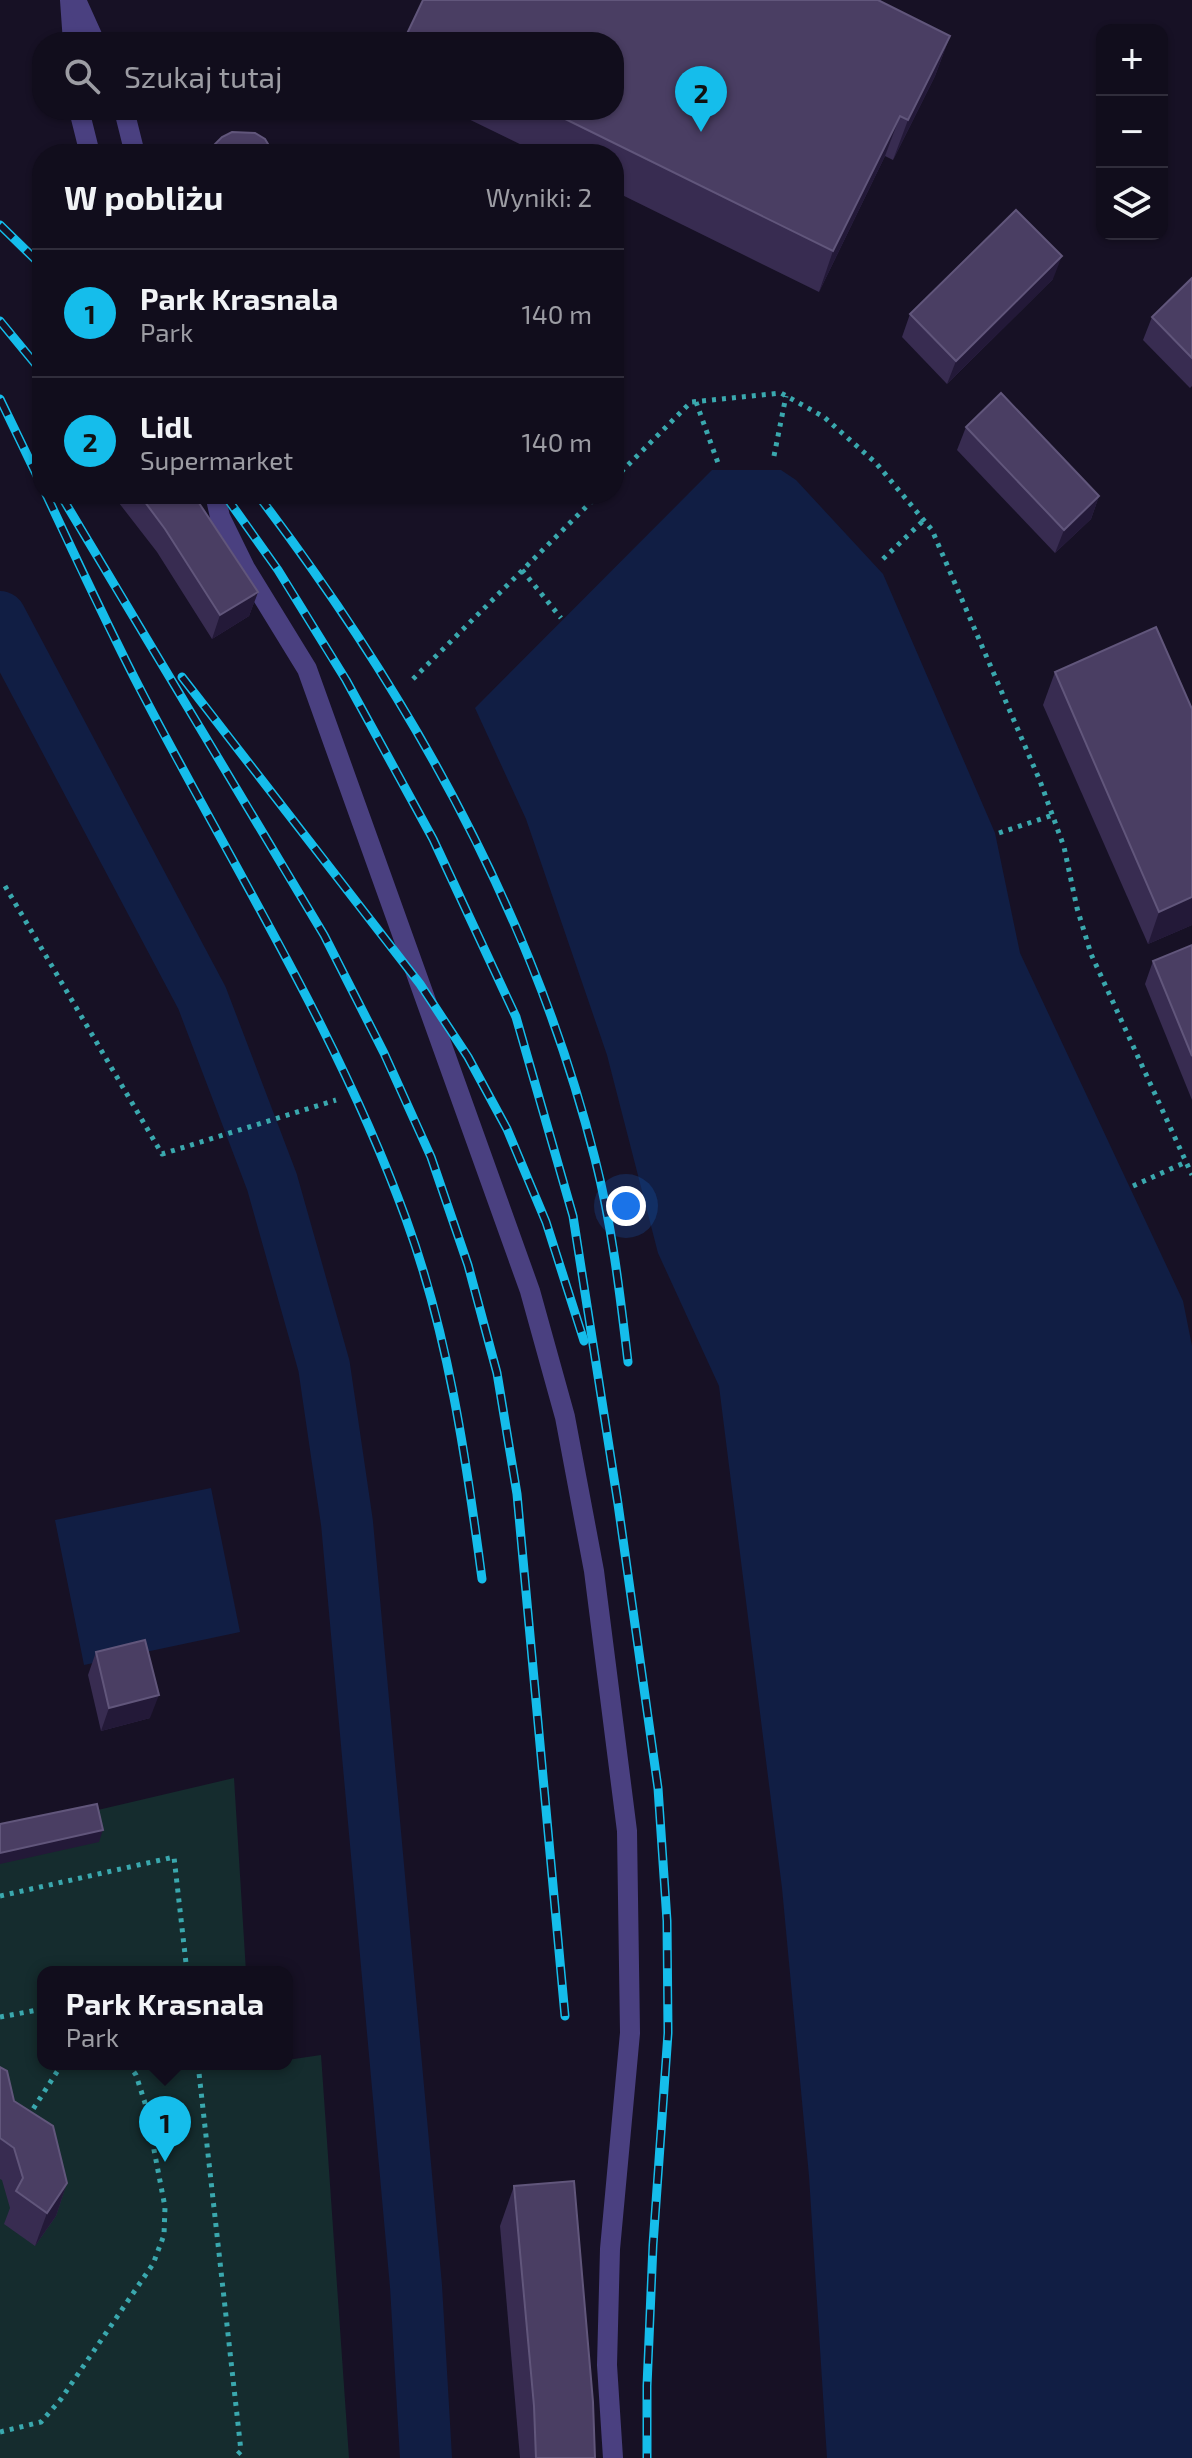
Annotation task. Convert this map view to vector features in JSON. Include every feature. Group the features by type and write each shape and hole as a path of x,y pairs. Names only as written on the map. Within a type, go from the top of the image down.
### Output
{"lane":[{"path":"70,0 72,32"},
{"path":"76,0 90,32"},
{"path":"82,120 88,144"},
{"path":"126,120 132,144"},
{"path":"217,504 220,517 245,568 307,669 530,1291 565,1417 594,1571 627,1831 630,2033 610,2249 607,2365 613,2458"}],"path":[{"path":"624,469 691,402 781,393 824,417 876,463 924,520 932,530 986,653 1053,815 1091,954 1192,1175"},
{"path":"774,456 786,396"},
{"path":"696,402 718,463"},
{"path":"413,679 589,504"},
{"path":"883,559 924,520"},
{"path":"522,570 561,618"},
{"path":"999,833 1053,815"},
{"path":"5,886 162,1154 336,1100"},
{"path":"1133,1186 1186,1162"},
{"path":"0,1896 174,1857 186,1966"},
{"path":"0,2017 37,2010"},
{"path":"21,2128 58,2070"},
{"path":"0,2432 41,2422 61,2399 153,2264 164,2235 165,2207 145,2103 132,2070"},
{"path":"199,2070 241,2451 234,2458"}],"green space":[{"path":"234,1778 246,1966 37,1966 37,2070 293,2070 293,2059 321,2055 349,2458 0,2458 0,1833"}],"water":[{"path":"712,470 781,470 796,480 883,574 995,833 1020,953 1183,1301 1192,1346 1192,2458 827,2458 809,2176 782,1888 719,1386 658,1253 607,1055 526,819 475,708"},
{"path":"211,1488 240,1632 84,1665 55,1520"}],"building":[{"path":"423,0 878,0 950,36 908,120 900,116 833,251 624,148 624,144 616,144 567,120 624,120 624,32 408,32"},
{"path":"232,132 255,133 268,144 215,144"},
{"path":"1016,210 1062,256 956,361 910,314"},
{"path":"1192,278 1192,358 1152,317"},
{"path":"1001,393 1099,496 1064,530 966,427"},
{"path":"146,504 200,504 258,592 220,615"},
{"path":"1156,627 1192,709 1192,897 1159,912 1055,672"},
{"path":"1192,945 1192,1056 1153,961"},
{"path":"145,1640 159,1695 109,1708 96,1652"},
{"path":"97,1804 103,1830 0,1853 0,1824"},
{"path":"0,2067 7,2071 14,2101 53,2126 67,2183 47,2213 16,2191 23,2178 14,2148 0,2138"},
{"path":"574,2181 595,2458 536,2458 514,2186"}],"waterway":[{"path":"0,617 202,998 272,1182 324,1366 347,1523 416,2286 426,2458"}],"railway":[{"path":"0,225 32,256"},
{"path":"0,321 32,360"},
{"path":"0,399 32,465"},
{"path":"51,504 135,679 314,1012 378,1149 421,1262 444,1351 462,1442 482,1579"},
{"path":"66,504 324,935 384,1053 431,1157 468,1265 497,1373 517,1494 565,2016"},
{"path":"231,504 278,570 346,680 433,839 516,1017 573,1216 658,1788 667,1921 668,2033 653,2245 647,2458"},
{"path":"264,504 365,647 414,727 460,810 538,980 569,1069 601,1184 619,1285 628,1362"},
{"path":"182,677 420,984 468,1057 507,1129 546,1222 584,1341"}],"place":[{"name":"Lidl","path":"701,132"},
{"name":"Park Krasnala","path":"165,2162"}]}
